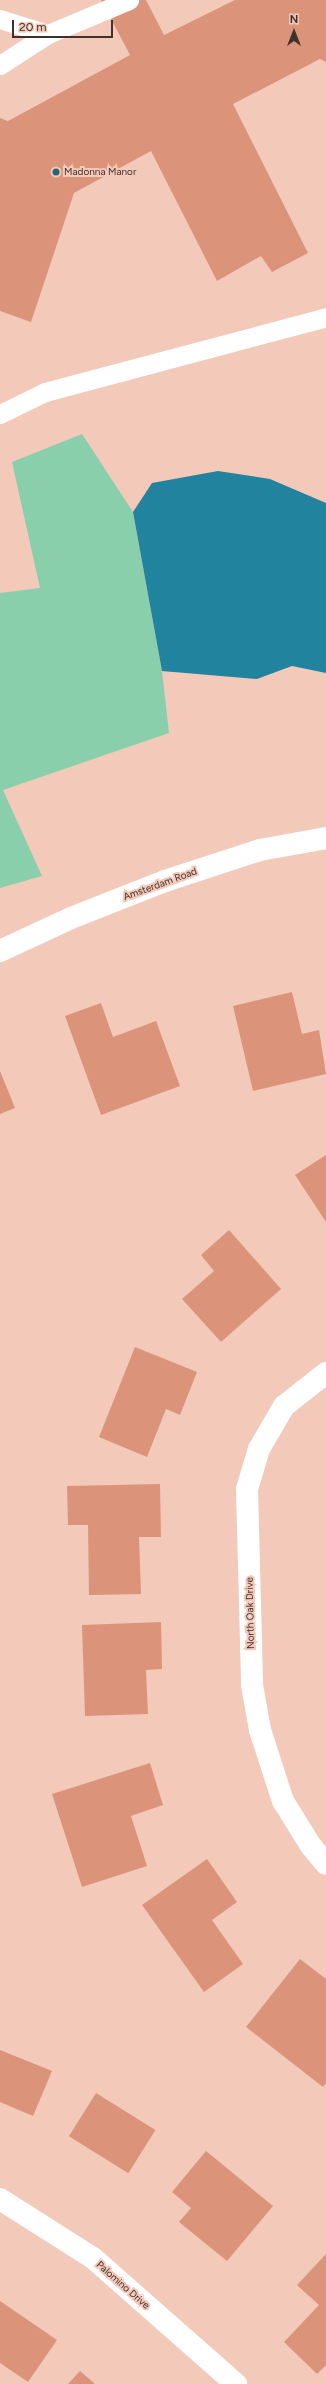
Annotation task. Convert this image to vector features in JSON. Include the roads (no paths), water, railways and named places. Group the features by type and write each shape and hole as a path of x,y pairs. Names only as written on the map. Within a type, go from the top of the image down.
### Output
{"street":[{"name":"Amsterdam Road","path":"0,951 71,918 165,881 260,850 326,838"},
{"name":"North Oak Drive","path":"326,1373 284,1406 259,1449 247,1489 252,1685 260,1730 283,1801 311,1846 326,1864"},
{"name":"Palomino Drive","path":"0,2199 93,2258 236,2384"}],"lane":[{"path":"0,65 48,34 129,0"},
{"path":"0,19 48,34"},
{"path":"0,414 45,392 326,317"}],"water":[{"path":"218,471 270,479 326,503 326,673 292,666 257,679 162,671 133,512 152,483"}],"place":[{"name":"Madonna Manor","path":"56,172"}]}
